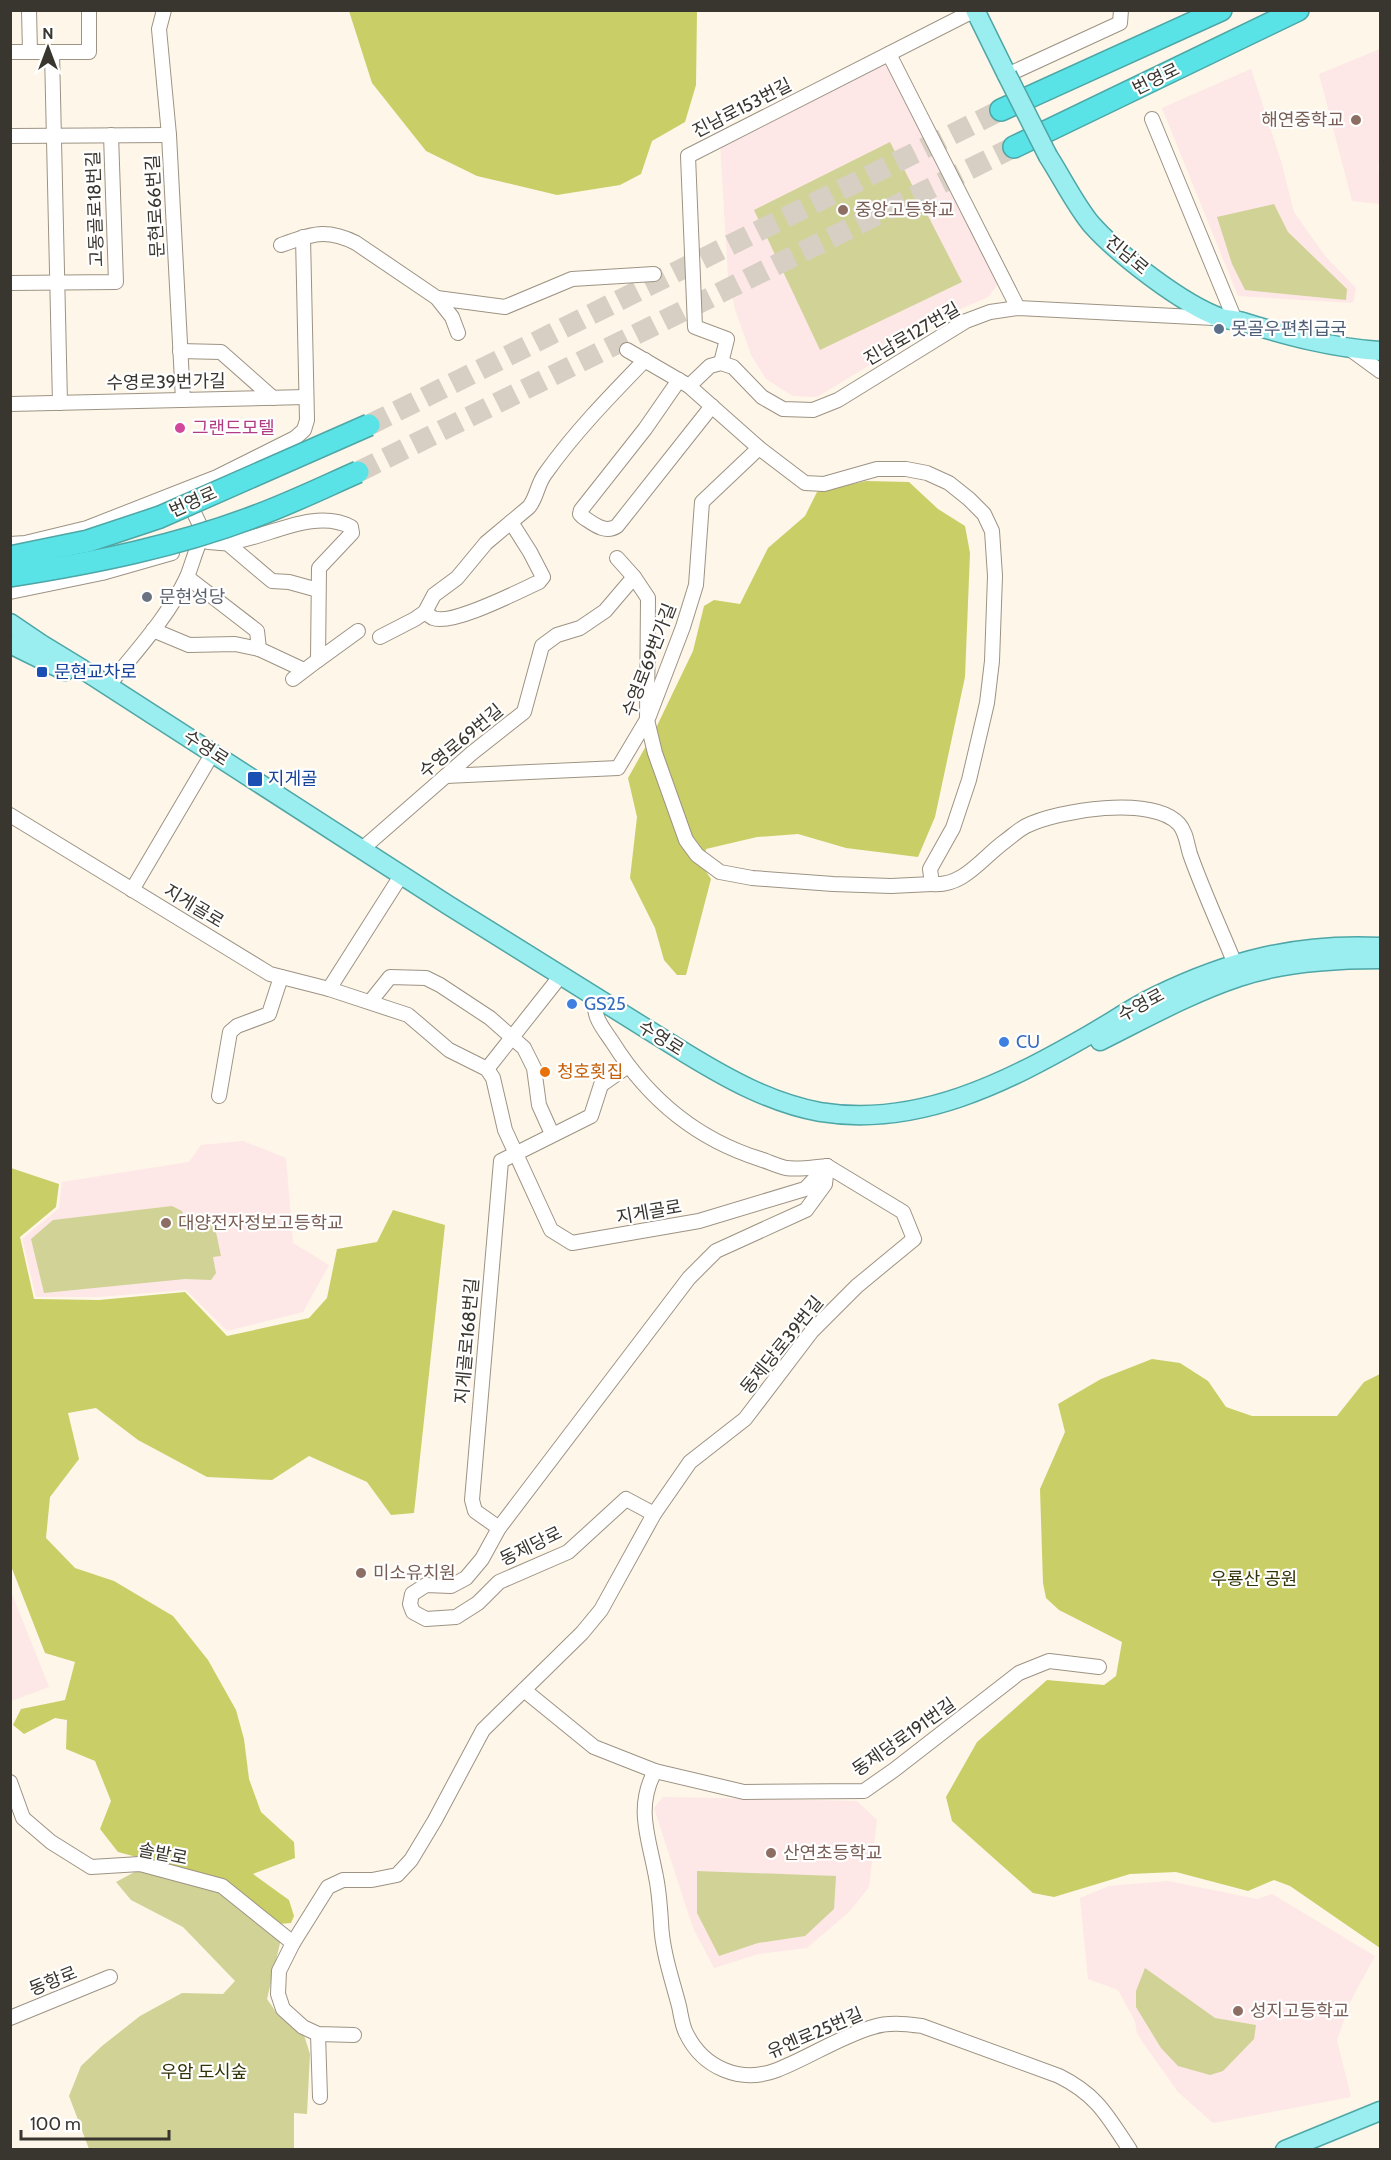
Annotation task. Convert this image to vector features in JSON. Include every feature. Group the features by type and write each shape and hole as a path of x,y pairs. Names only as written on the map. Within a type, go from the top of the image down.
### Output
{"highway":[{"name":"번영로","path":"1001,110 1221,10"},
{"name":"번영로","path":"1014,147 1298,10"},
{"name":"번영로","path":"12,558 88,541 160,517 369,425"},
{"name":"번영로","path":"12,558 74,566 255,517 358,472"}],"main road":[{"path":"975,11 1007,75"},
{"name":"진남로","path":"1007,75 1048,156 1091,224 1135,264 1183,298 1228,319 1297,338 1350,349 1380,351"},
{"name":"수영로","path":"12,633 40,644 108,686 362,849 702,1074 771,1108 815,1120 842,1124 883,1125 936,1116 964,1107 1050,1067 1168,1006 1240,976 1283,967 1380,959"},
{"name":"수영로","path":"12,633 81,680 555,982 755,1091 779,1101 818,1111 851,1115 880,1115 916,1111 942,1104 971,1093 1088,1035 1155,997 1209,973 1235,964 1290,951 1342,946 1380,947"},
{"path":"1285,2150 1380,2111"}],"street":[{"path":"29,10 30,52"},
{"path":"10,52 89,52 89,10"},
{"name":"문현로66번길","path":"164,10 159,29 169,135 183,400"},
{"path":"1007,75 1120,23 1121,10"},
{"name":"진남로153번길","path":"721,363 727,339 695,327 688,156 975,11"},
{"path":"52,52 60,403"},
{"path":"889,54 1018,308"},
{"path":"1152,119 1228,319"},
{"name":"고동골로18번길","path":"57,283 116,282 111,135"},
{"path":"10,136 169,135"},
{"path":"282,245 303,237 329,233 343,236 357,243 437,298 452,317 458,333"},
{"path":"12,558 24,543 87,528 183,491 217,477 295,438 304,430 307,420 303,237"},
{"path":"437,298 505,307 572,279 654,274"},
{"path":"10,284 57,283"},
{"name":"진남로127번길","path":"721,363 733,367 762,397 783,409 813,410 838,400 966,321 990,312 1018,308 1228,319"},
{"path":"1350,349 1380,371"},
{"path":"627,350 684,383 759,448 806,483 824,484 877,468 906,469 927,473 949,483 984,514 992,531 995,576 992,662 987,703 969,780 956,818 930,869 932,884"},
{"name":"수영로39번가길","path":"180,351 221,352 273,398"},
{"path":"380,637 425,612 434,596 457,578 486,543 534,501 538,485 567,445 645,360"},
{"path":"712,406 617,526 612,530 606,530 580,514 652,420 684,383 710,366 721,363"},
{"name":"수영로39번가길","path":"10,404 306,397"},
{"name":"수영로69번가길","path":"446,776 618,768 647,720 673,655 696,585 702,502 759,448"},
{"path":"108,686 153,630 187,577 203,544 183,491"},
{"path":"10,592 102,573 203,544 226,543 304,523 325,521 344,524 351,527 352,532 319,568 318,660"},
{"path":"425,612 433,618 440,619 477,610 539,582 543,578 511,522"},
{"path":"226,543 272,581 289,582 318,590"},
{"path":"617,558 648,598 647,720 656,753 686,840 697,855 720,872 752,878 833,884 943,885 960,878 1025,826 1057,815 1102,808 1130,807 1167,816 1179,824 1185,833 1190,853 1235,964"},
{"path":"187,577 257,631 259,649"},
{"name":"수영로69번길","path":"362,849 524,712 542,646 557,635 580,628 605,611 634,577"},
{"path":"153,630 189,645 235,645 259,649 298,675 358,631"},
{"name":"수영로","path":"132,890 208,761"},
{"name":"지게골로","path":"10,815 270,974 328,989 408,1015 449,1050 487,1069 494,1078 505,1130 551,1230 572,1243 699,1221 784,1196 805,1189 827,1166"},
{"path":"328,989 397,882"},
{"path":"1361,959 1380,947"},
{"path":"219,1096 230,1032 237,1026 269,1014 282,977"},
{"path":"370,1002 390,977 426,978 490,1018 524,1048 534,1068 539,1105 552,1134"},
{"path":"487,1069 555,982"},
{"path":"596,1003 596,1017 628,1066 665,1106 704,1136 737,1152 788,1168 827,1166"},
{"path":"516,1153 591,1116 601,1085 628,1066"},
{"name":"지게골로168번길","path":"499,1528 475,1511 472,1500 501,1161 516,1153"},
{"name":"동제당로39번길","path":"654,1514 690,1462 745,1419 812,1331 857,1286 914,1239 903,1212 827,1166"},
{"name":"동제당로","path":"654,1514 626,1499 568,1552 499,1582 478,1603 456,1617 426,1618 413,1612 410,1604 412,1594 426,1585 451,1586 466,1578 482,1559 499,1528 689,1278 716,1251 806,1210 825,1184 827,1166"},
{"path":"354,2035 318,2034 303,2027 283,2009 278,1994 279,1971 293,1943 328,1887 342,1880 372,1880 397,1875 411,1860 483,1730 582,1633 601,1610 654,1514"},
{"name":"동제당로191번길","path":"524,1690 594,1747 656,1771 744,1792 864,1791 1019,1672 1049,1661 1100,1667"},
{"name":"유엔로25번길","path":"656,1771 647,1786 644,1812 656,1877 665,1955 685,2031 695,2048 707,2061 722,2070 758,2075 777,2070 848,2035 875,2026 900,2023 922,2026 1059,2076 1079,2086 1108,2116 1130,2150"},
{"name":"솔밭로","path":"10,1782 23,1818 51,1842 91,1868 140,1864 222,1886 293,1943"},
{"name":"동항로","path":"10,2018 110,1977"},
{"path":"318,2034 320,2097"}],"shaded area":[{"name":"해연중학교","path":"1380,49 1380,166 1378,166 1380,204 1352,201 1319,74"},
{"name":"중앙고등학교","path":"886,61 998,284 988,297 926,324 878,360 817,397 793,396 766,379 751,355 735,309 728,276 720,143"},
{"path":"1251,69 1281,161 1294,212 1325,256 1356,288 1353,303 1238,296 1162,108"},
{"name":"대양전자정보고등학교","path":"243,1141 286,1158 293,1243 329,1265 303,1312 227,1331 186,1290 99,1297 36,1297 22,1239 59,1208 62,1182 189,1162 201,1145"},
{"path":"10,1589 49,1687 11,1701 10,1701"},
{"name":"산연초등학교","path":"663,1797 857,1801 877,1820 869,1887 849,1912 807,1948 758,1954 714,1968 693,1928 654,1808"},
{"name":"성지고등학교","path":"1168,1881 1257,1899 1272,1894 1375,1956 1351,2000 1337,2040 1351,2097 1213,2123 1178,2092 1137,2034 1135,2021 1118,1990 1088,1979 1080,1898 1109,1886"}],"green space":[{"path":"349,11 697,11 696,85 685,122 652,141 641,174 620,185 557,195 477,176 426,151 372,83"},
{"path":"890,142 962,282 820,350 754,210"},
{"path":"1274,204 1288,232 1347,289 1346,300 1245,290 1232,264 1217,217"},
{"path":"866,481 909,482 938,509 965,526 970,553 965,677 935,817 918,857 846,848 798,834 757,837 706,849 703,867 711,879 686,975 677,975 664,960 655,928 630,878 637,817 628,778 655,730 693,651 704,606 714,600 740,604 768,548 805,516 817,492"},
{"path":"11,1168 59,1184 56,1207 20,1237 34,1299 99,1300 185,1292 227,1336 309,1318 327,1298 337,1249 377,1242 393,1210 445,1225 414,1513 391,1515 367,1482 309,1456 272,1480 207,1477 138,1440 96,1408 68,1413 79,1459 50,1497 46,1538 75,1568 114,1581 173,1616 208,1660 236,1710 244,1739 249,1779 261,1812 294,1842 295,1858 253,1874 289,1900 294,1916 291,1923 279,1924 222,1880 118,1852 100,1829 111,1801 95,1761 66,1749 67,1720 55,1718 24,1734 13,1725 21,1709 65,1700 75,1662 45,1653 11,1566"},
{"path":"172,1206 182,1211 185,1221 213,1218 221,1256 213,1257 216,1273 211,1280 185,1279 44,1293 31,1239 53,1220"},
{"name":"우룡산 공원","path":"1152,1359 1180,1363 1208,1381 1226,1407 1252,1416 1337,1416 1364,1382 1380,1374 1380,1948 1290,1886 1274,1880 1248,1891 1176,1872 1130,1874 1054,1897 1033,1893 952,1821 946,1797 977,1742 1047,1680 1104,1685 1116,1676 1122,1642 1059,1610 1046,1598 1043,1583 1040,1489 1065,1432 1058,1404 1101,1379"},
{"name":"우암 도시숲","path":"140,1869 221,1893 281,1939 267,1999 276,2012 304,2035 310,2054 307,2114 294,2113 294,2149 89,2149 69,2096 81,2066 140,2016 182,1993 223,1994 235,1981 183,1927 131,1900 116,1882"},
{"path":"697,1871 836,1876 834,1909 805,1936 758,1943 719,1956 697,1913"},
{"path":"1145,1968 1215,2018 1256,2025 1254,2039 1223,2071 1210,2075 1178,2066 1161,2048 1136,2007 1136,1991"}],"tunnel":[{"path":"369,425 1001,110"},
{"path":"358,472 1014,147"}],"place":[{"name":"해연중학교","path":"1356,120"},
{"name":"중앙고등학교","path":"843,210"},
{"name":"못골우편취급국","path":"1219,329"},
{"name":"그랜드모텔","path":"180,428"},
{"name":"문현성당","path":"147,597"},
{"name":"문현교차로","path":"42,672"},
{"name":"지게골","path":"255,779"},
{"name":"GS25","path":"572,1004"},
{"name":"CU","path":"1004,1042"},
{"name":"청호횟집","path":"545,1072"},
{"name":"대양전자정보고등학교","path":"166,1223"},
{"name":"미소유치원","path":"361,1573"},
{"name":"산연초등학교","path":"771,1853"},
{"name":"성지고등학교","path":"1238,2011"}]}
